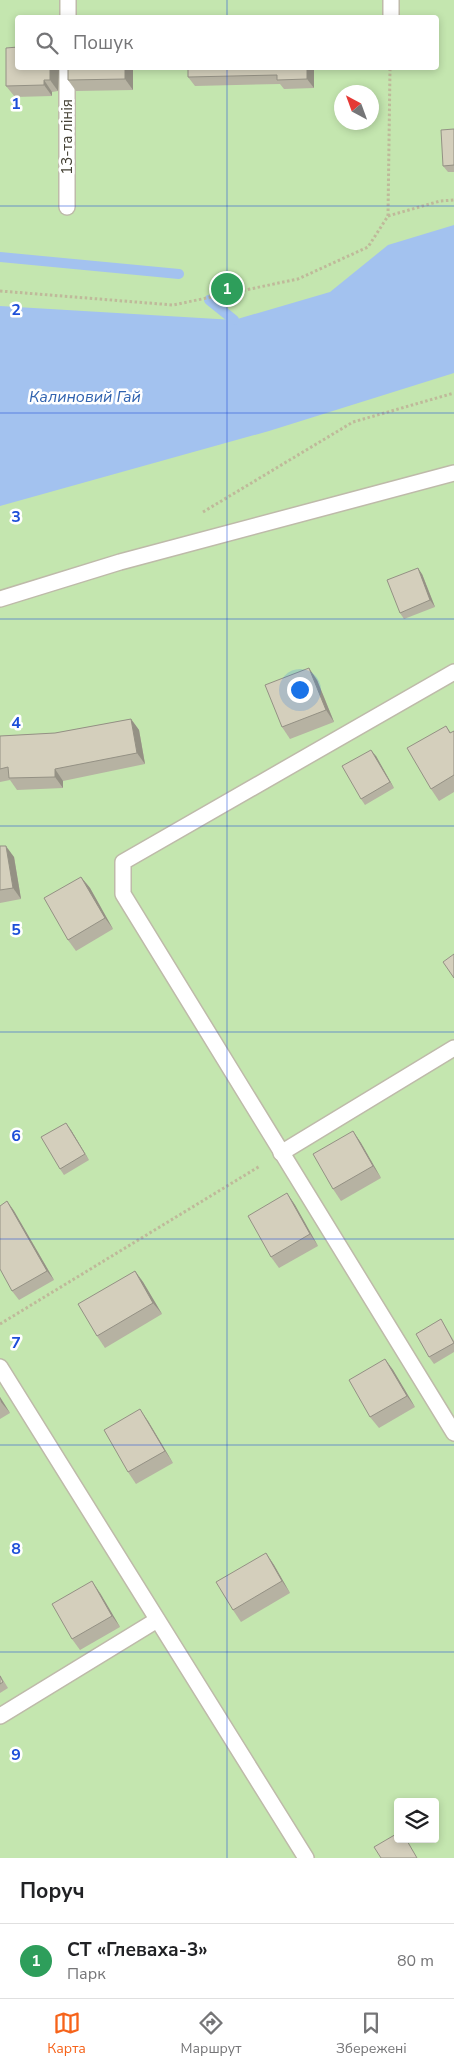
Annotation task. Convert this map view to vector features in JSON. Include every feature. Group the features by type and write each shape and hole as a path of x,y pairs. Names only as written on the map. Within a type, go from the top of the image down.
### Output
{"lane":[{"path":"68,0 68,15"},
{"path":"391,0 391,15"},
{"name":"13-та лінія","path":"67,70 67,207"},
{"path":"0,599 120,562 454,473"},
{"path":"453,1431 123,894 122,862 454,672"},
{"path":"281,1153 454,1048"},
{"path":"0,1367 306,1858"},
{"path":"0,1716 157,1620"}],"path":[{"path":"0,291 173,305 298,279 368,247 388,216 390,70"},
{"path":"388,216 440,201 454,200"},
{"path":"195,517 353,422 454,393"},
{"path":"0,1324 281,1153"}],"green space":[{"path":"0,0 454,0 454,1858 0,1858"}],"water":[{"name":"Калиновий Гай","path":"454,225 454,373 269,431 0,506 0,306 234,320 330,292 388,245"}],"building":[{"path":"15,47 15,70 50,70 50,80 44,80 44,85 6,86 6,48"},
{"path":"68,70 125,70 125,79 68,80"},
{"path":"188,70 307,70 307,79 277,80 277,75 188,77"},
{"path":"454,129 454,165 443,166 441,130"},
{"path":"418,568 430,600 400,613 387,580"},
{"path":"309,668 326,710 282,727 265,685"},
{"path":"131,719 137,753 55,769 55,777 9,778 8,767 0,769 0,736 55,733"},
{"path":"446,726 450,733 454,731 454,775 431,789 407,748"},
{"path":"371,750 390,782 361,799 342,766"},
{"path":"0,846 6,846 13,888 0,890"},
{"path":"81,877 105,918 68,940 44,898"},
{"path":"454,954 454,978 443,962"},
{"path":"66,1123 85,1154 60,1169 41,1137"},
{"path":"353,1131 373,1166 333,1189 313,1154"},
{"path":"287,1193 310,1234 271,1257 248,1216"},
{"path":"7,1201 47,1271 12,1291 0,1269 0,1206"},
{"path":"135,1271 153,1303 97,1336 78,1304"},
{"path":"441,1319 454,1343 429,1357 416,1334"},
{"path":"385,1359 407,1396 370,1417 349,1380"},
{"path":"140,1409 165,1451 128,1472 104,1430"},
{"path":"266,1553 282,1581 233,1610 216,1582"},
{"path":"92,1581 112,1616 72,1639 52,1604"},
{"path":"394,1835 394,1843 408,1843 417,1858 381,1858 374,1847"}],"waterway":[{"path":"0,257 179,274"},
{"path":"209,300 234,320"}],"place":[{"name":"СТ «Глеваха-3»","path":"227,289"}]}
